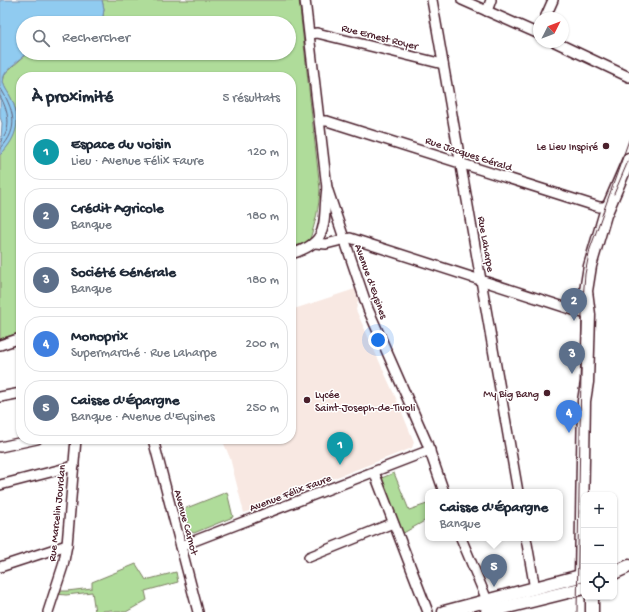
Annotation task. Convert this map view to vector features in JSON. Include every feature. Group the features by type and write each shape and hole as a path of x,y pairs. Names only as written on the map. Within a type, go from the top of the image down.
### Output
{"main road":[{"path":"583,564 584,401 587,382 589,315 586,291 596,240 609,204 628,162"},
{"path":"617,567 629,565"},
{"path":"617,571 629,565"},
{"path":"617,579 629,575"},
{"path":"492,608 535,589 581,584"},
{"path":"444,612 492,608 511,609 529,597 564,586 581,584"},
{"path":"592,600 592,612"}],"street":[{"name":"Avenue d'Eysines","path":"305,0 327,188 322,230 315,243"},
{"name":"Rue Laharpe","path":"432,0 517,489"},
{"path":"462,0 533,31"},
{"path":"487,11 491,0"},
{"path":"548,12 553,0"},
{"name":"Rue Ernest Royer","path":"310,34 317,33 443,64"},
{"path":"568,48 629,76"},
{"name":"Rue Jacques Gérald","path":"320,121 327,121 599,207 604,207 609,204"},
{"name":"Avenue d'Eysines","path":"327,188 368,309 430,450 443,489"},
{"path":"296,253 308,249 315,243 326,244 344,238 350,238 589,315"},
{"path":"0,345 16,340"},
{"path":"0,397 16,394"},
{"path":"0,447 16,444"},
{"name":"Rue Marcelin Jourdan","path":"48,612 63,566 67,545 76,444"},
{"name":"Avenue Carnot","path":"154,444 198,612"},
{"name":"Avenue Félix Faure","path":"181,546 430,450"},
{"path":"0,485 74,466"},
{"path":"374,472 428,612"},
{"path":"309,557 393,523"},
{"path":"461,541 492,608 476,609 464,612"},
{"path":"527,541 535,589"},
{"path":"0,567 67,545"}],"shaded area":[{"path":"355,289 358,300 356,310 414,442 412,448 244,513 230,458 224,444 296,444 296,308"}],"green space":[{"path":"102,0 299,0 320,189 318,209 309,242 296,246 296,72 16,72 16,114 11,98 3,82 5,73 20,60 296,60 296,16 103,16 104,9"},
{"path":"16,128 16,334 0,339 0,155 6,149"},
{"path":"394,473 409,510 425,505 425,521 400,535 379,479"},
{"path":"227,492 233,517 194,533 189,531 184,509"},
{"path":"136,564 146,580 176,572 178,582 145,591 147,600 126,612 113,612 112,610 95,612 92,592 66,595 56,594 57,591 92,588 92,582"}],"water":[{"path":"0,0 102,0 104,9 103,16 16,16 16,60 19,60 8,70 3,79 6,89 14,104 16,112 16,127 11,141 0,155 2,123 0,117"}],"tram line":[{"path":"577,612 582,312 585,274 590,249 629,140"},
{"path":"614,194 629,159"}],"place":[{"name":"Le Lieu Inspiré","path":"606,146"},
{"name":"Crédit Agricole","path":"574,321"},
{"name":"Société Générale","path":"572,374"},
{"name":"My Big Bang","path":"547,393"},
{"name":"Lycée Saint-Joseph-de-Tivoli","path":"307,400"},
{"name":"Monoprix","path":"569,433"},
{"name":"Espace du voisin","path":"340,465"},
{"name":"Caisse d'Épargne","path":"494,587"}]}
